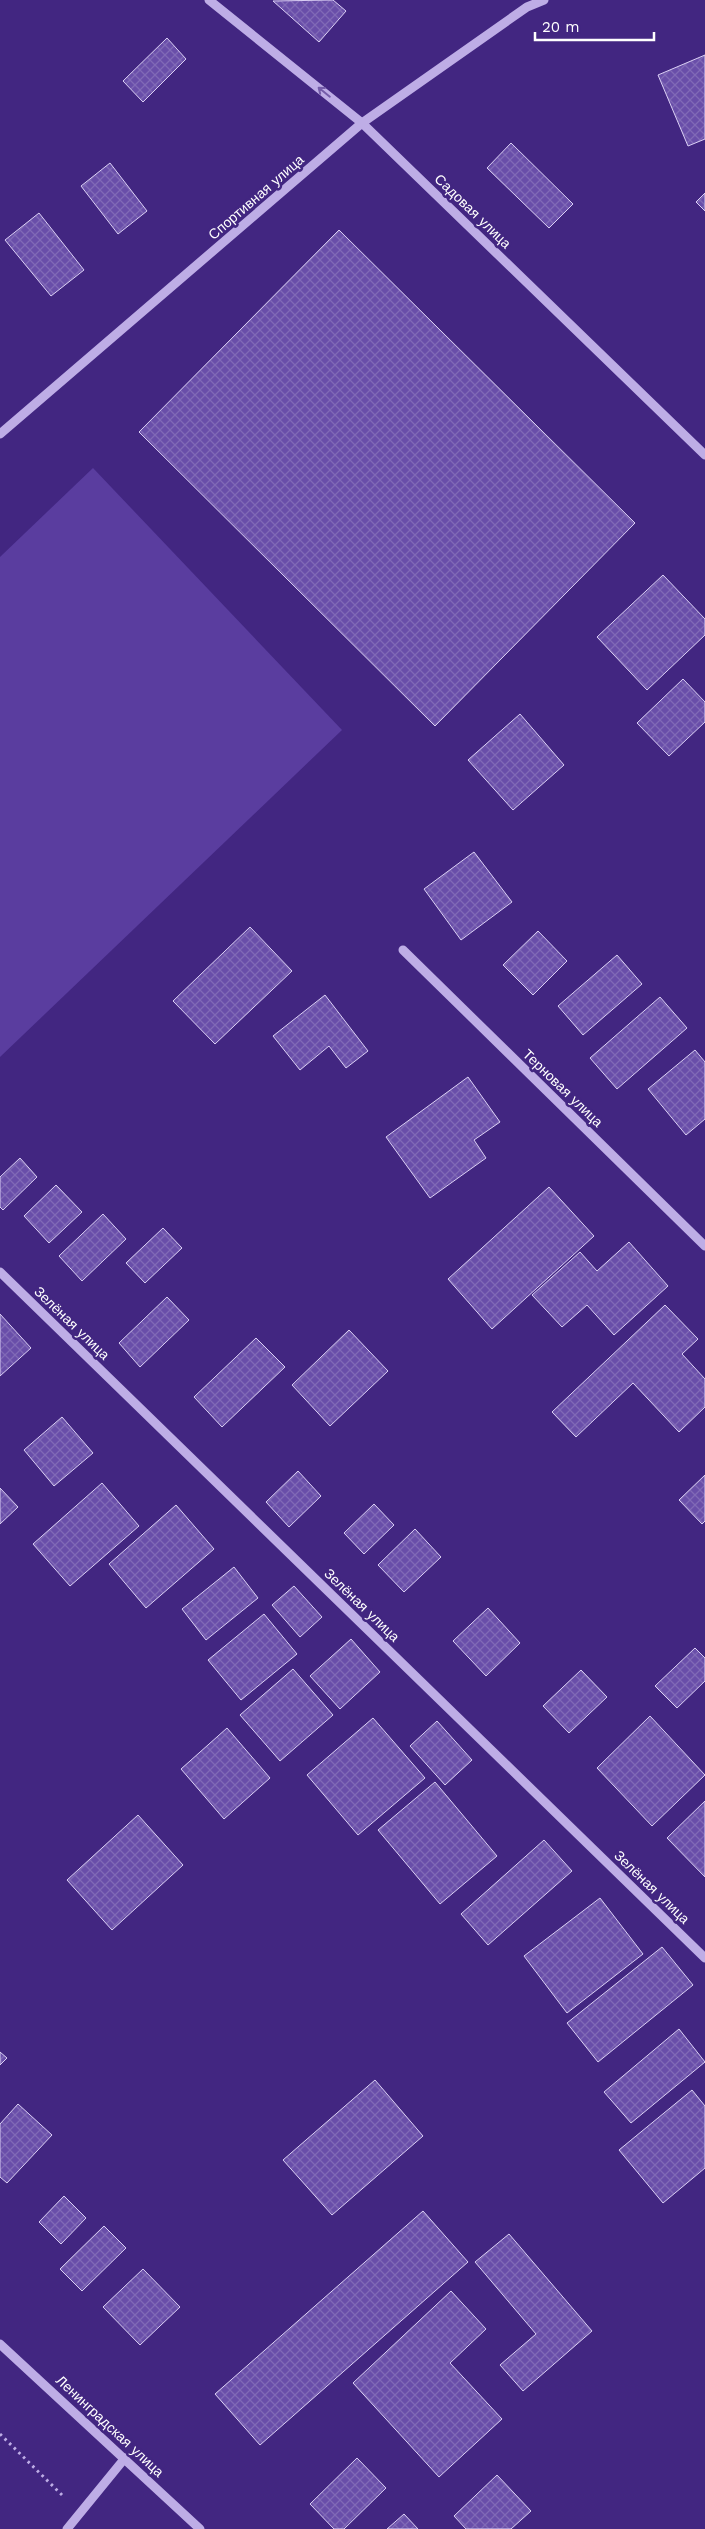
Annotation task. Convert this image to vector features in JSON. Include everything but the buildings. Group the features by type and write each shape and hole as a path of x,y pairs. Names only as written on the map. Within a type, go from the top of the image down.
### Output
{"street":[{"name":"Садовая улица","path":"209,0 362,123 705,455"},
{"name":"Спортивная улица","path":"0,434 362,123 525,4 544,0"},
{"name":"Терновая улица","path":"403,950 705,1246"},
{"name":"Зелёная улица","path":"0,1272 705,1958"},
{"name":"Ленинградская улица","path":"0,2344 200,2529"},
{"path":"67,2529 125,2458"}],"path":[{"path":"0,2434 80,2512"}],"shaded area":[{"path":"93,468 342,730 0,1057 0,557"}]}
